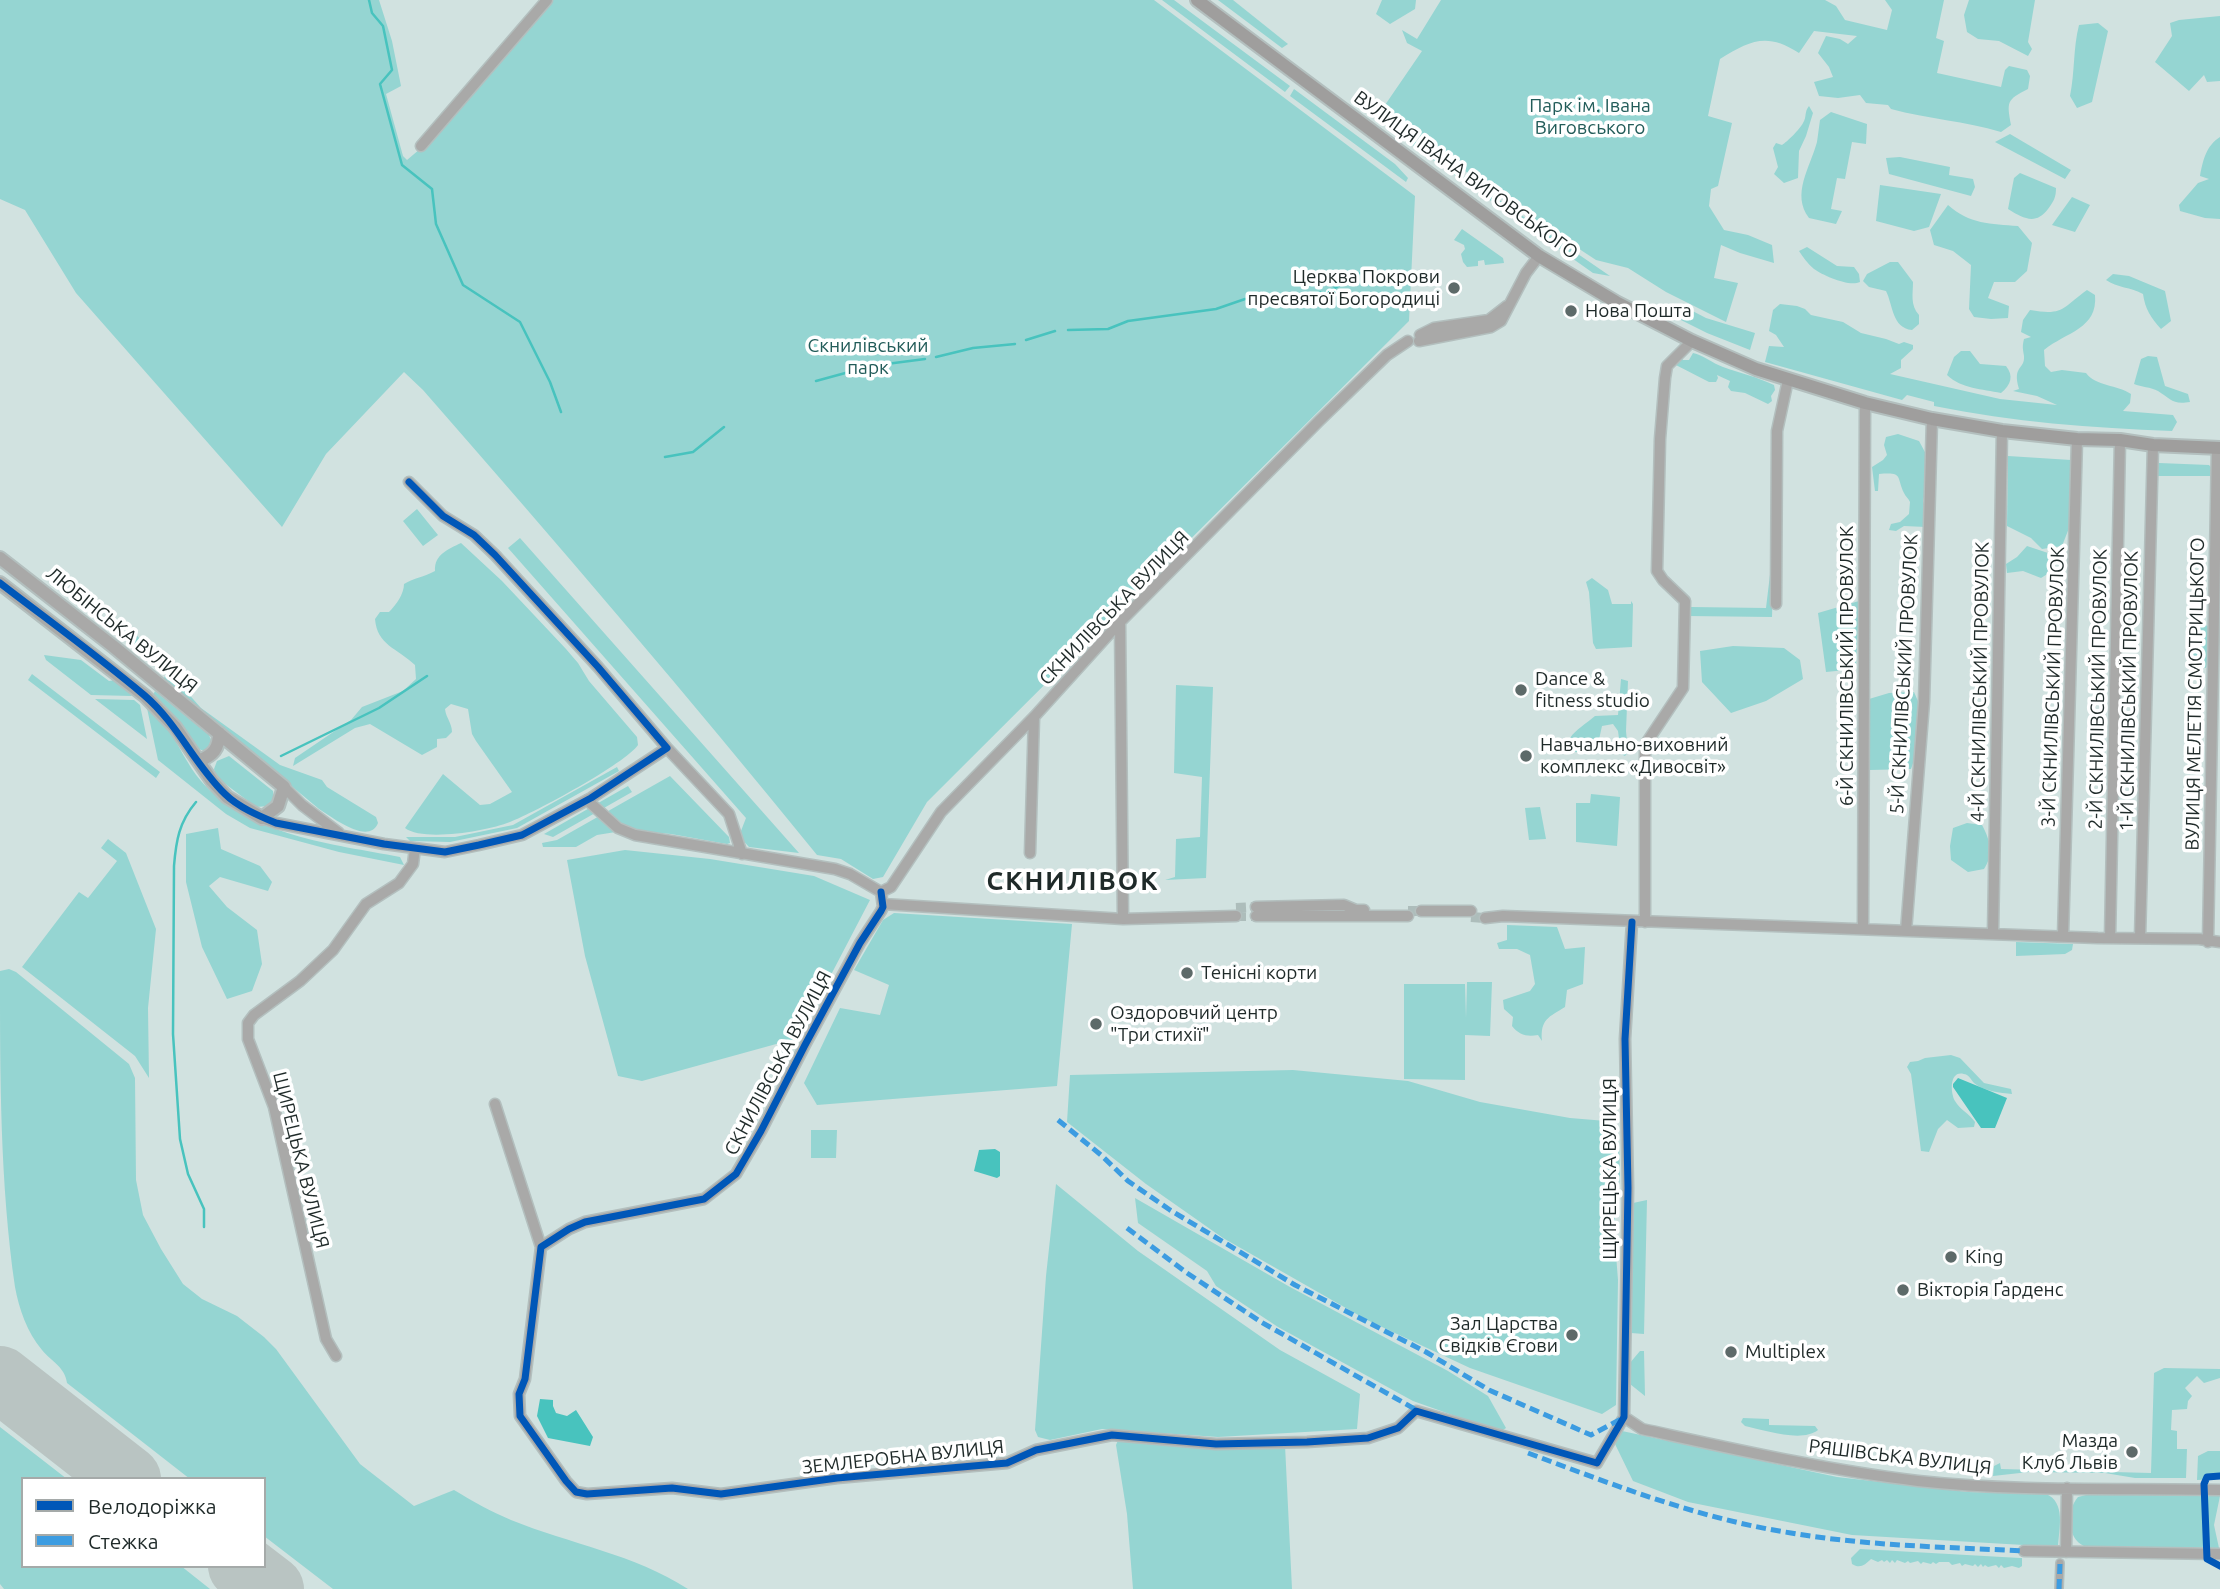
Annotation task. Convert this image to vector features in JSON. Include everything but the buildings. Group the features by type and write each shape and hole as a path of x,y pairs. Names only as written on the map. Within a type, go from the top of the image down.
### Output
{"main road":[{"name":"ВУЛИЦЯ ІВАНА ВИГОВСЬКОГО","path":"1197,0 1539,256 1609,299 1692,341 1788,380 1932,419 2002,431 2077,439 2120,440 2153,446 2219,448"}],"street":[{"path":"421,146 547,0"},
{"path":"1419,338 1491,327 1501,320 1526,273 1539,256"},
{"name":"СКНИЛІВСЬКА ВУЛИЦЯ","path":"881,892 891,887 941,812 1034,717 1120,622 1319,421 1387,355 1408,341"},
{"path":"1645,922 1645,745 1683,688 1685,601 1657,571 1663,396 1667,366 1692,341"},
{"path":"1776,604 1777,431 1788,380"},
{"name":"6-Й СКНИЛІВСЬКИЙ ПРОВУЛОК","path":"1863,929 1865,403"},
{"name":"5-Й СКНИЛІВСЬКИЙ ПРОВУЛОК","path":"1906,931 1924,702 1932,419"},
{"name":"4-Й СКНИЛІВСЬКИЙ ПРОВУЛОК","path":"1993,933 2002,431"},
{"name":"3-Й СКНИЛІВСЬКИЙ ПРОВУЛОК","path":"2063,936 2077,439"},
{"name":"2-Й СКНИЛІВСЬКИЙ ПРОВУЛОК","path":"2110,938 2120,440"},
{"name":"1-Й СКНИЛІВСЬКИЙ ПРОВУЛОК","path":"2140,938 2153,446"},
{"name":"ВУЛИЦЯ МЕЛЕТІЯ СМОТРИЦЬКОГО","path":"2208,942 2219,448"},
{"path":"409,482 443,516 474,535 495,555 598,667 729,814 742,854"},
{"name":"ЛЮБІНСЬКА ВУЛИЦЯ","path":"0,558 342,835"},
{"name":"ЛЮБІНСЬКА ВУЛИЦЯ","path":"0,583 145,696 176,727 212,781 227,797 262,818 276,823 342,835"},
{"path":"1120,622 1123,919"},
{"path":"1030,853 1034,717"},
{"path":"199,761 216,751 219,733"},
{"path":"342,835 445,852 522,835 589,799 667,747"},
{"path":"262,818 278,806 284,787"},
{"path":"589,799 618,828 635,835 835,869 850,874 881,892 883,904 1123,919 1233,914"},
{"name":"ЩИРЕЦЬКА ВУЛИЦЯ","path":"336,1356 327,1339 274,1107 248,1040 247,1030 254,1015 300,981 332,950 366,904 399,883 413,864 415,848"},
{"name":"СКНИЛІВСЬКА ВУЛИЦЯ","path":"541,1247 585,1222 704,1199 736,1174 883,904"},
{"path":"1256,911 1405,913"},
{"path":"1421,913 1471,914"},
{"path":"1488,915 1632,922 2199,939 2220,942"},
{"name":"ЩИРЕЦЬКА ВУЛИЦЯ","path":"1624,1417 1628,1188 1625,1039 1632,922"},
{"path":"495,1104 541,1247"},
{"name":"ЗЕМЛЕРОБНА ВУЛИЦЯ","path":"541,1247 525,1379 518,1408 520,1416 566,1481 576,1492 587,1494 672,1488 721,1494 837,1478 1007,1463 1036,1450 1112,1436 1216,1444 1307,1443 1368,1438 1398,1428 1416,1411 1597,1463 1624,1417"},
{"name":"РЯШІВСЬКА ВУЛИЦЯ","path":"1624,1417 1642,1429 1853,1472 1983,1486 2220,1490"},
{"path":"2066,1552 2067,1488"},
{"path":"2024,1551 2220,1554"},
{"path":"2059,1589 2060,1563"}],"green space":[{"name":"Скнилівський парк","path":"0,0 379,0 392,41 401,86 386,94 403,156 407,160 420,149 551,0 1154,0 1415,196 1409,321 927,802 883,877 873,879 841,859 817,855 573,563 423,390 404,372 326,454 282,527 76,293 25,210 0,199"},
{"path":"1162,0 1174,0 1290,86 1285,92"},
{"path":"1218,0 1233,0 1288,44 1282,48"},
{"path":"1382,0 1416,0 1415,9 1390,24 1376,14"},
{"name":"Парк ім. Івана Виговського","path":"1441,0 1825,0 1836,6 1845,20 1887,30 1892,10 1885,0 1944,0 1936,38 1944,41 1937,73 2001,87 2005,70 2009,66 2027,70 2030,76 2028,89 2010,103 2011,125 2001,132 1891,109 1888,105 1866,103 1860,95 1838,98 1819,96 1814,82 1833,77 1818,53 1826,36 1848,44 1857,36 1814,31 1799,53 1777,43 1758,41 1720,59 1708,116 1732,123 1718,186 1711,189 1709,206 1724,230 1748,235 1772,245 1774,263 1721,245 1714,278 1738,283 1726,322 1666,292 1628,268 1596,260 1494,193 1398,120 1385,105 1422,51 1407,43 1402,30 1417,39"},
{"path":"1969,0 2035,0 2028,42 2032,49 2028,56 1999,41 1978,39 1967,32 1964,15"},
{"path":"2220,16 2220,81 2207,82 2204,75 2189,91 2155,62 2172,36 2170,23"},
{"path":"2098,23 2108,31 2092,102 2077,108 2070,96 2079,25"},
{"path":"1294,89 1395,164 1408,178 1406,182 1290,96"},
{"path":"1809,106 1813,113 1799,151 1798,178 1784,183 1774,174 1778,167 1773,148 1776,143 1782,145 1799,129"},
{"path":"1831,112 1867,124 1866,144 1852,142 1845,179 1837,178 1831,209 1842,211 1836,224 1809,218 1802,200 1804,181 1817,142 1820,120"},
{"path":"2010,134 2071,170 2065,179 1995,142"},
{"path":"2220,137 2220,219 2180,211 2179,205 2198,183 2209,179 2200,176 2202,164 2208,149"},
{"path":"1411,138 1610,276 1593,273 1408,142"},
{"path":"1900,157 1950,167 1949,175 1973,179 1975,187 1971,196 1889,174 1886,158"},
{"path":"2020,173 2056,188 2052,204 2034,219 2025,218 2008,209 2014,178"},
{"path":"1880,185 1941,194 1929,227 1914,231 1876,221"},
{"path":"2072,197 2090,205 2075,232 2052,225"},
{"path":"1948,205 1972,219 2018,226 2032,243 2027,271 2015,282 1994,282 1988,298 2009,306 2008,318 1974,317 1969,309 1971,265 1953,251 1934,245 1930,230"},
{"path":"1462,229 1503,258 1504,263 1485,265 1484,260 1478,261 1478,266 1467,267 1461,254 1465,249 1464,245 1454,240"},
{"path":"1807,247 1837,266 1854,267 1860,282 1843,282 1814,269 1799,251"},
{"path":"1890,262 1898,262 1913,282 1913,303 1919,315 1919,324 1912,330 1900,325 1886,291 1869,287 1863,281 1867,274"},
{"path":"2113,274 2129,276 2165,291 2171,321 2161,329 2149,313 2143,294 2106,280"},
{"path":"2087,290 2095,295 2095,306 2091,315 2086,323 2044,350 2045,366 2051,372 2062,370 2086,373 2101,383 2131,394 2130,403 2123,411 2173,415 2177,422 2172,431 2053,423 1964,412 1934,406 1934,402 1907,395 1902,400 1765,362 1769,346 1784,347 1776,335 1769,331 1773,310 1780,304 1797,306 1811,315 1843,322 1861,333 1899,344 1904,342 1913,345 1913,349 1901,360 1901,368 1890,374 2000,399 2057,405 2037,396 2013,391 2019,389 2017,376 2024,360 2024,339 2031,337 2021,332 2023,320 2030,310 2050,312 2062,309"},
{"path":"1681,305 1706,318 1755,333 1750,350 1675,317"},
{"path":"1961,351 1970,351 1980,364 2006,366 2011,377 2007,387 2001,393 1973,388 1953,380 1947,375 1954,357"},
{"path":"1693,353 1774,385 1772,401 1768,404 1745,393 1731,391 1728,387 1730,381 1717,375 1716,382 1709,382 1672,363 1680,356 1683,360 1689,360"},
{"path":"2148,356 2157,357 2165,386 2188,394 2190,402 2175,402 2155,390 2134,384 2141,359"},
{"path":"1898,434 1919,441 1926,454 1923,501 1927,512 1926,527 1904,526 1896,531 1889,530 1891,524 1900,522 1909,514 1910,502 1896,475 1879,474 1878,491 1875,491 1872,467 1887,455 1884,445 1886,437"},
{"path":"2008,456 2071,460 2071,523 2062,546 2042,549 2031,538 2007,526"},
{"path":"2159,463 2209,465 2213,470 2210,476 2154,476"},
{"path":"417,509 438,535 423,546 403,521"},
{"path":"520,538 799,853 749,847 739,836 746,818 508,548"},
{"path":"1774,541 1772,617 1687,616 1691,607 1766,608"},
{"path":"461,543 502,581 566,649 589,681 637,737 638,745 599,775 522,817 472,832 426,834 405,828 443,774 480,805 490,804 512,792 472,734 468,709 451,704 445,709 452,732 446,738 437,739 437,747 422,755 370,724 355,728 293,766 295,758 351,720 362,707 403,691 416,679 415,665 384,640 375,619 380,612 389,612 394,606 404,584 435,571 440,556"},
{"path":"2027,546 2048,553 2049,573 2041,578 2023,571 2007,573 2006,564"},
{"path":"1592,578 1608,590 1612,604 1631,604 1631,601 1633,604 1632,647 1596,649 1586,582"},
{"path":"1859,601 1856,669 1826,672 1818,613"},
{"path":"2203,623 2210,628 2210,653 2206,668 2189,663 2190,639"},
{"path":"132,630 201,708 280,765 322,780 327,787 376,817 378,823 367,832 359,831 319,809 163,679 166,675 124,639"},
{"path":"1733,646 1784,648 1800,660 1803,679 1766,701 1731,713 1702,682 1700,651"},
{"path":"44,655 81,660 109,681 115,680 132,696 91,695 46,660"},
{"path":"32,674 160,772 156,778 28,680"},
{"path":"1621,679 1628,681 1628,752 1625,756 1621,754 1618,731 1613,724 1602,726 1596,753 1574,752 1570,738 1578,729 1595,716 1618,715"},
{"path":"1176,685 1213,687 1206,878 1165,880 1175,877 1176,839 1200,837 1202,777 1174,773"},
{"path":"155,691 209,735 211,740 207,750 194,746 170,712 153,695"},
{"path":"1914,692 1921,708 1916,755 1911,769 1870,770 1867,736 1869,699 1889,693"},
{"path":"95,699 134,700 140,705 147,739"},
{"path":"147,708 166,727 201,781 221,800 243,814 293,835 400,857 404,865 339,852 250,828 226,814 158,760"},
{"path":"229,756 273,791 274,799 269,806 256,807 216,777 214,769 217,761"},
{"path":"617,767 619,771 517,828 450,842 410,841 406,837 455,837 513,825"},
{"path":"670,776 729,837 730,843 628,830 597,835 576,847 543,847 542,843 557,840"},
{"path":"628,786 632,792 553,837 544,834"},
{"path":"1591,794 1620,797 1617,846 1576,842 1576,803 1590,803"},
{"path":"1540,807 1546,839 1529,840 1525,808"},
{"path":"1967,823 1982,825 1987,836 1990,852 1984,869 1968,872 1951,860 1953,828"},
{"path":"218,828 221,849 260,866 272,882 268,891 220,877 209,886 227,907 257,930 262,964 252,991 227,999 202,947 186,882 186,834"},
{"path":"108,839 126,853 156,929 148,1008 149,1078 135,1056 22,967 79,892 88,898 117,861 101,848"},
{"path":"625,850 710,859 814,876 870,900 798,1038 642,1081 618,1076 585,956 567,860"},
{"path":"894,913 1072,924 1057,1086 817,1105 804,1083 840,1008 880,1015 889,985 854,970 883,920"},
{"path":"1507,925 1557,927 1565,949 1585,947 1583,984 1567,990 1565,1007 1544,1023 1542,1041 1538,1035 1517,1031 1512,1026 1513,1017 1504,1009 1503,1000 1530,991 1535,984 1530,955 1517,949 1499,949 1497,943 1507,940"},
{"path":"2016,942 2073,944 2072,950 2065,954 2016,956"},
{"path":"9,969 16,972 129,1064 135,1078 136,1180 143,1215 161,1249 183,1284 202,1299 237,1316 276,1349 360,1464 414,1506 454,1490 511,1520 624,1558 688,1589 333,1589 266,1538 266,1477 187,1477 67,1383 61,1369 32,1336 21,1312 15,1287 4,1169 0,971"},
{"path":"1467,982 1492,982 1490,1036 1465,1035 1465,1080 1404,1079 1404,984 1465,984 1466,1018"},
{"path":"1951,1055 1960,1058 1984,1083 2011,1089 2012,1094 1987,1090 1974,1083 1967,1075 1957,1074 1952,1082 1953,1097 1975,1122 1974,1127 1958,1128 1947,1120 1938,1129 1929,1152 1921,1151 1911,1074 1907,1067 1910,1062"},
{"path":"1293,1070 1408,1081 1480,1102 1570,1118 1606,1121 1619,1140 1620,1179 1615,1200 1618,1280 1616,1405 1602,1414 1470,1368 1367,1320 1223,1238 1146,1184 1067,1122 1070,1075"},
{"path":"811,1130 837,1130 836,1158 811,1158"},
{"path":"1056,1184 1138,1251 1280,1350 1360,1394 1357,1429 1218,1437 1102,1429 1050,1440 1038,1437 1035,1430 1046,1276"},
{"path":"1135,1198 1290,1287 1448,1371 1488,1396 1506,1428 1500,1432 1413,1401 1278,1327 1216,1286 1207,1271 1138,1223"},
{"path":"1647,1200 1644,1334 1631,1333 1633,1203"},
{"path":"1640,1351 1644,1351 1645,1396 1630,1384 1629,1364"},
{"path":"2164,1368 2220,1369 2220,1378 2204,1383 2197,1376 2185,1388 2192,1396 2187,1409 2172,1410 2171,1430 2177,1431 2177,1449 2187,1449 2186,1478 2029,1472 1993,1476 1994,1466 2000,1463 2001,1469 2151,1473 2154,1373"},
{"path":"1743,1418 1769,1419 1769,1425 1815,1426 1818,1430 1811,1434 1793,1436 1745,1426 1741,1422"},
{"path":"0,1427 64,1477 21,1477 21,1568 184,1568 210,1589 4,1589 0,1584"},
{"path":"1622,1431 1837,1477 1968,1492 2046,1494 2052,1498 2059,1510 2058,1547 1852,1535 1688,1502 1633,1481 1615,1444"},
{"path":"1119,1438 1285,1445 1292,1589 1133,1589 1127,1514 1116,1445"},
{"path":"2208,1451 2220,1451 2220,1479 2197,1480 2198,1456"},
{"path":"2090,1494 2220,1496 2214,1525 2219,1548 2084,1546 2071,1531 2070,1517 2078,1497"},
{"path":"1860,1549 2022,1558 2022,1566 2004,1568 2001,1565 1999,1568 1996,1565 1983,1567 1981,1564 1978,1567 1975,1564 1921,1564 1918,1561 1905,1563 1897,1560 1890,1563 1887,1560 1878,1562 1871,1559 1858,1566 1852,1564 1851,1558"}],"shaded area":[{"path":"1958,1078 2007,1098 1995,1128 1981,1128 1953,1087"},
{"path":"995,1149 1000,1152 1000,1176 997,1178 974,1171 979,1150"},
{"path":"540,1399 553,1400 556,1413 567,1416 576,1410 593,1437 590,1446 548,1438 537,1416"}],"waterway":[{"path":"369,0 372,13 383,26 392,70 380,84 402,165 432,189 436,224 463,285 520,322 550,382 561,412"},
{"path":"1257,298 1328,292 1366,270"},
{"path":"1068,330 1108,329 1128,321 1216,309 1245,299"},
{"path":"1026,340 1055,331"},
{"path":"936,357 973,348 1015,344"},
{"path":"816,381 871,366 925,359"},
{"path":"665,457 693,452 724,427"},
{"path":"281,756 379,708 427,676"},
{"path":"196,802 182,824 174,866 173,1034 180,1139 188,1174 204,1209 204,1227"}],"taxiway":[{"path":"0,1366 27,1400"}],"runway":[{"path":"0,1379 125,1477"},
{"path":"244,1568 271,1589"}],"tunnel":[{"path":"1236,908 1256,907"},
{"path":"1408,911 1421,911"},
{"path":"1236,916 1256,916"},
{"path":"1471,917 1485,918"}],"marked path":[{"path":"1058,1120 1128,1181 1170,1210 1295,1285 1426,1352 1489,1390 1591,1435 1621,1419"},
{"path":"1127,1228 1187,1273 1261,1322 1420,1412"},
{"path":"1528,1453 1658,1500 1757,1527 1849,1541 2024,1551"},
{"path":"2059,1589 2060,1563"}],"cycle path":[{"path":"0,583 144,695 167,718 214,782 230,799 256,814 276,823 384,844 445,852 522,835 591,798 667,748 598,667 495,555 474,535 443,516 409,482"},
{"path":"881,892 881,911 860,943 736,1174 704,1199 585,1222 541,1247 525,1379 519,1394 520,1416 576,1492 587,1494 672,1488 721,1494 837,1478 1007,1463 1036,1450 1112,1435 1216,1444 1368,1438 1398,1428 1416,1411 1597,1463 1624,1417 1628,1188 1625,1039 1632,922"},
{"path":"2220,1476 2207,1477 2204,1484 2207,1559 2220,1566"}],"place":[{"name":"Церква Покрови пресвятої Богородиці","path":"1454,288"},
{"name":"Нова Пошта","path":"1571,311"},
{"name":"Dance & fitness studio","path":"1521,690"},
{"name":"Навчально-виховний комплекс «Дивосвіт»","path":"1526,756"},
{"name":"Тенісні корти","path":"1187,973"},
{"name":"Оздоровчий центр \"Три стихії\"","path":"1096,1024"},
{"name":"King","path":"1951,1257"},
{"name":"Вікторія Ґарденс","path":"1903,1290"},
{"name":"Зал Царства Свідків Єгови","path":"1572,1335"},
{"name":"Multiplex","path":"1731,1352"},
{"name":"Мазда Клуб Львів","path":"2132,1452"}],"district":[{"name":"СКНИЛІВОК","path":"1073,881"}]}
